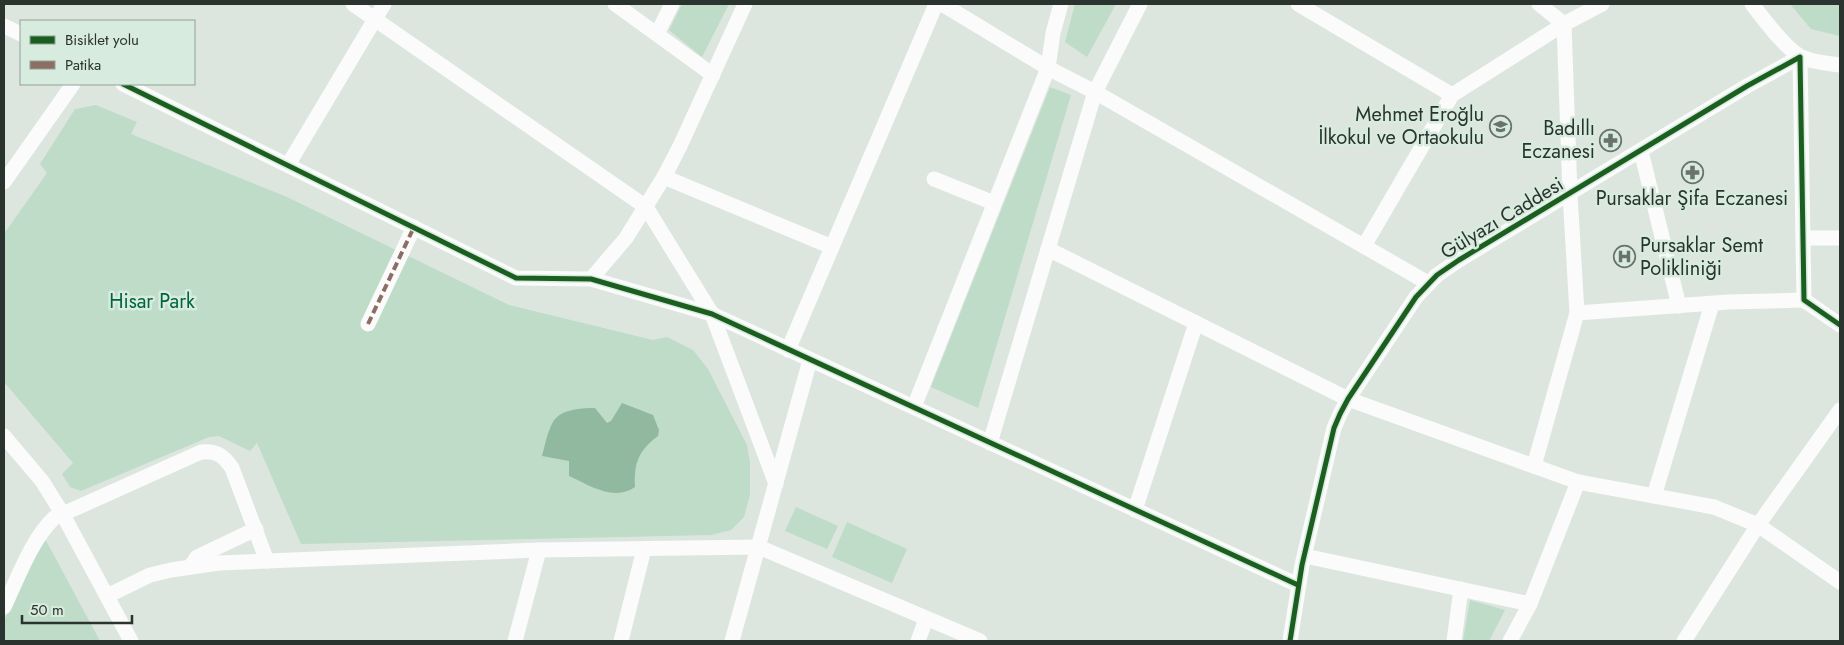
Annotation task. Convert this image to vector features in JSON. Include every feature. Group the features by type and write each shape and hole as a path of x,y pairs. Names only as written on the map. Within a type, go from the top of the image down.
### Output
{"street":[{"path":"353,4 646,207 712,314 776,484"},
{"path":"288,165 384,4"},
{"path":"615,4 713,75"},
{"path":"657,34 672,4"},
{"path":"591,278 626,238 664,177 745,4"},
{"path":"788,350 936,4"},
{"path":"942,4 1048,68 1095,92 1428,283"},
{"path":"914,407 1048,68 1053,33 1061,4"},
{"path":"990,443 1095,92 1140,4"},
{"path":"1298,4 1452,95"},
{"path":"1538,4 1564,24"},
{"path":"1364,246 1452,95 1564,24 1602,4"},
{"path":"1752,4 1785,43 1800,57 1821,63 1840,65"},
{"path":"1534,466 1577,313 1570,194 1564,24"},
{"path":"4,26 20,34"},
{"path":"1800,57 1804,300"},
{"name":"Gülyazı Caddesi","path":"1290,641 1298,585 1334,428 1348,399 1416,297 1428,283 1460,260 1747,86 1800,57"},
{"path":"4,182 72,85"},
{"path":"125,85 516,278 591,278 712,314 1298,585"},
{"path":"1640,151 1679,306"},
{"path":"664,177 832,247"},
{"path":"934,179 994,203"},
{"path":"368,324 414,227"},
{"path":"1803,238 1840,238"},
{"path":"1048,249 1348,399 1578,482 1714,507 1758,525 1840,582"},
{"path":"1577,313 1804,300 1840,325"},
{"path":"1654,496 1712,304"},
{"path":"1135,510 1196,323"},
{"path":"732,641 810,360"},
{"path":"1684,641 1758,525 1840,410"},
{"path":"4,436 42,481 62,513 131,641"},
{"path":"4,607 44,527 62,513 196,454 212,452 225,458 232,468 267,562"},
{"path":"1510,641 1530,604 1578,482"},
{"path":"190,567 197,557 256,529"},
{"path":"107,596 150,575 219,563 539,550 759,547 980,641"},
{"path":"621,641 644,549"},
{"path":"515,641 539,550"},
{"path":"1305,556 1530,604"},
{"path":"1454,641 1461,590"},
{"path":"918,641 926,619"}],"green space":[{"path":"682,4 729,4 702,57 669,30"},
{"path":"1075,4 1116,4 1087,57 1065,42"},
{"path":"1790,4 1840,4 1840,36 1811,29"},
{"path":"1050,87 1071,95 978,408 931,387"},
{"name":"Hisar Park","path":"96,105 137,122 131,134 287,197 509,305 653,340 667,337 693,350 708,369 747,445 750,462 750,495 744,517 731,530 711,535 301,544 257,443 250,451 219,436 209,437 81,491 70,487 62,474 73,463 4,382 4,231 6,231 47,173 40,164 75,109"},
{"path":"796,507 838,526 827,549 785,531"},
{"path":"847,522 907,549 892,583 832,557"},
{"path":"43,535 100,641 4,641 4,621"},
{"path":"1470,600 1505,610 1489,641 1463,641"}],"shaded area":[{"path":"622,403 653,415 659,430 658,436 646,447 639,458 635,471 635,487 619,493 602,491 569,476 569,461 542,456 551,426 561,414 572,410 595,408 607,423 611,421"}],"marked path":[{"path":"368,324 414,227"}],"cycle path":[{"path":"1290,641 1302,565 1334,428 1348,399 1416,297 1437,275 1459,260 1747,86 1800,57 1804,300 1840,325"},
{"path":"125,85 516,278 591,279 712,314 1298,585"}],"place":[{"name":"Mehmet Eroğlu İlkokul ve Ortaokulu","path":"1500,126"},
{"name":"Badıllı Eczanesi","path":"1611,140"},
{"name":"Pursaklar Şifa Eczanesi","path":"1692,172"},
{"name":"Pursaklar Semt Polikliniği","path":"1624,256"}]}
